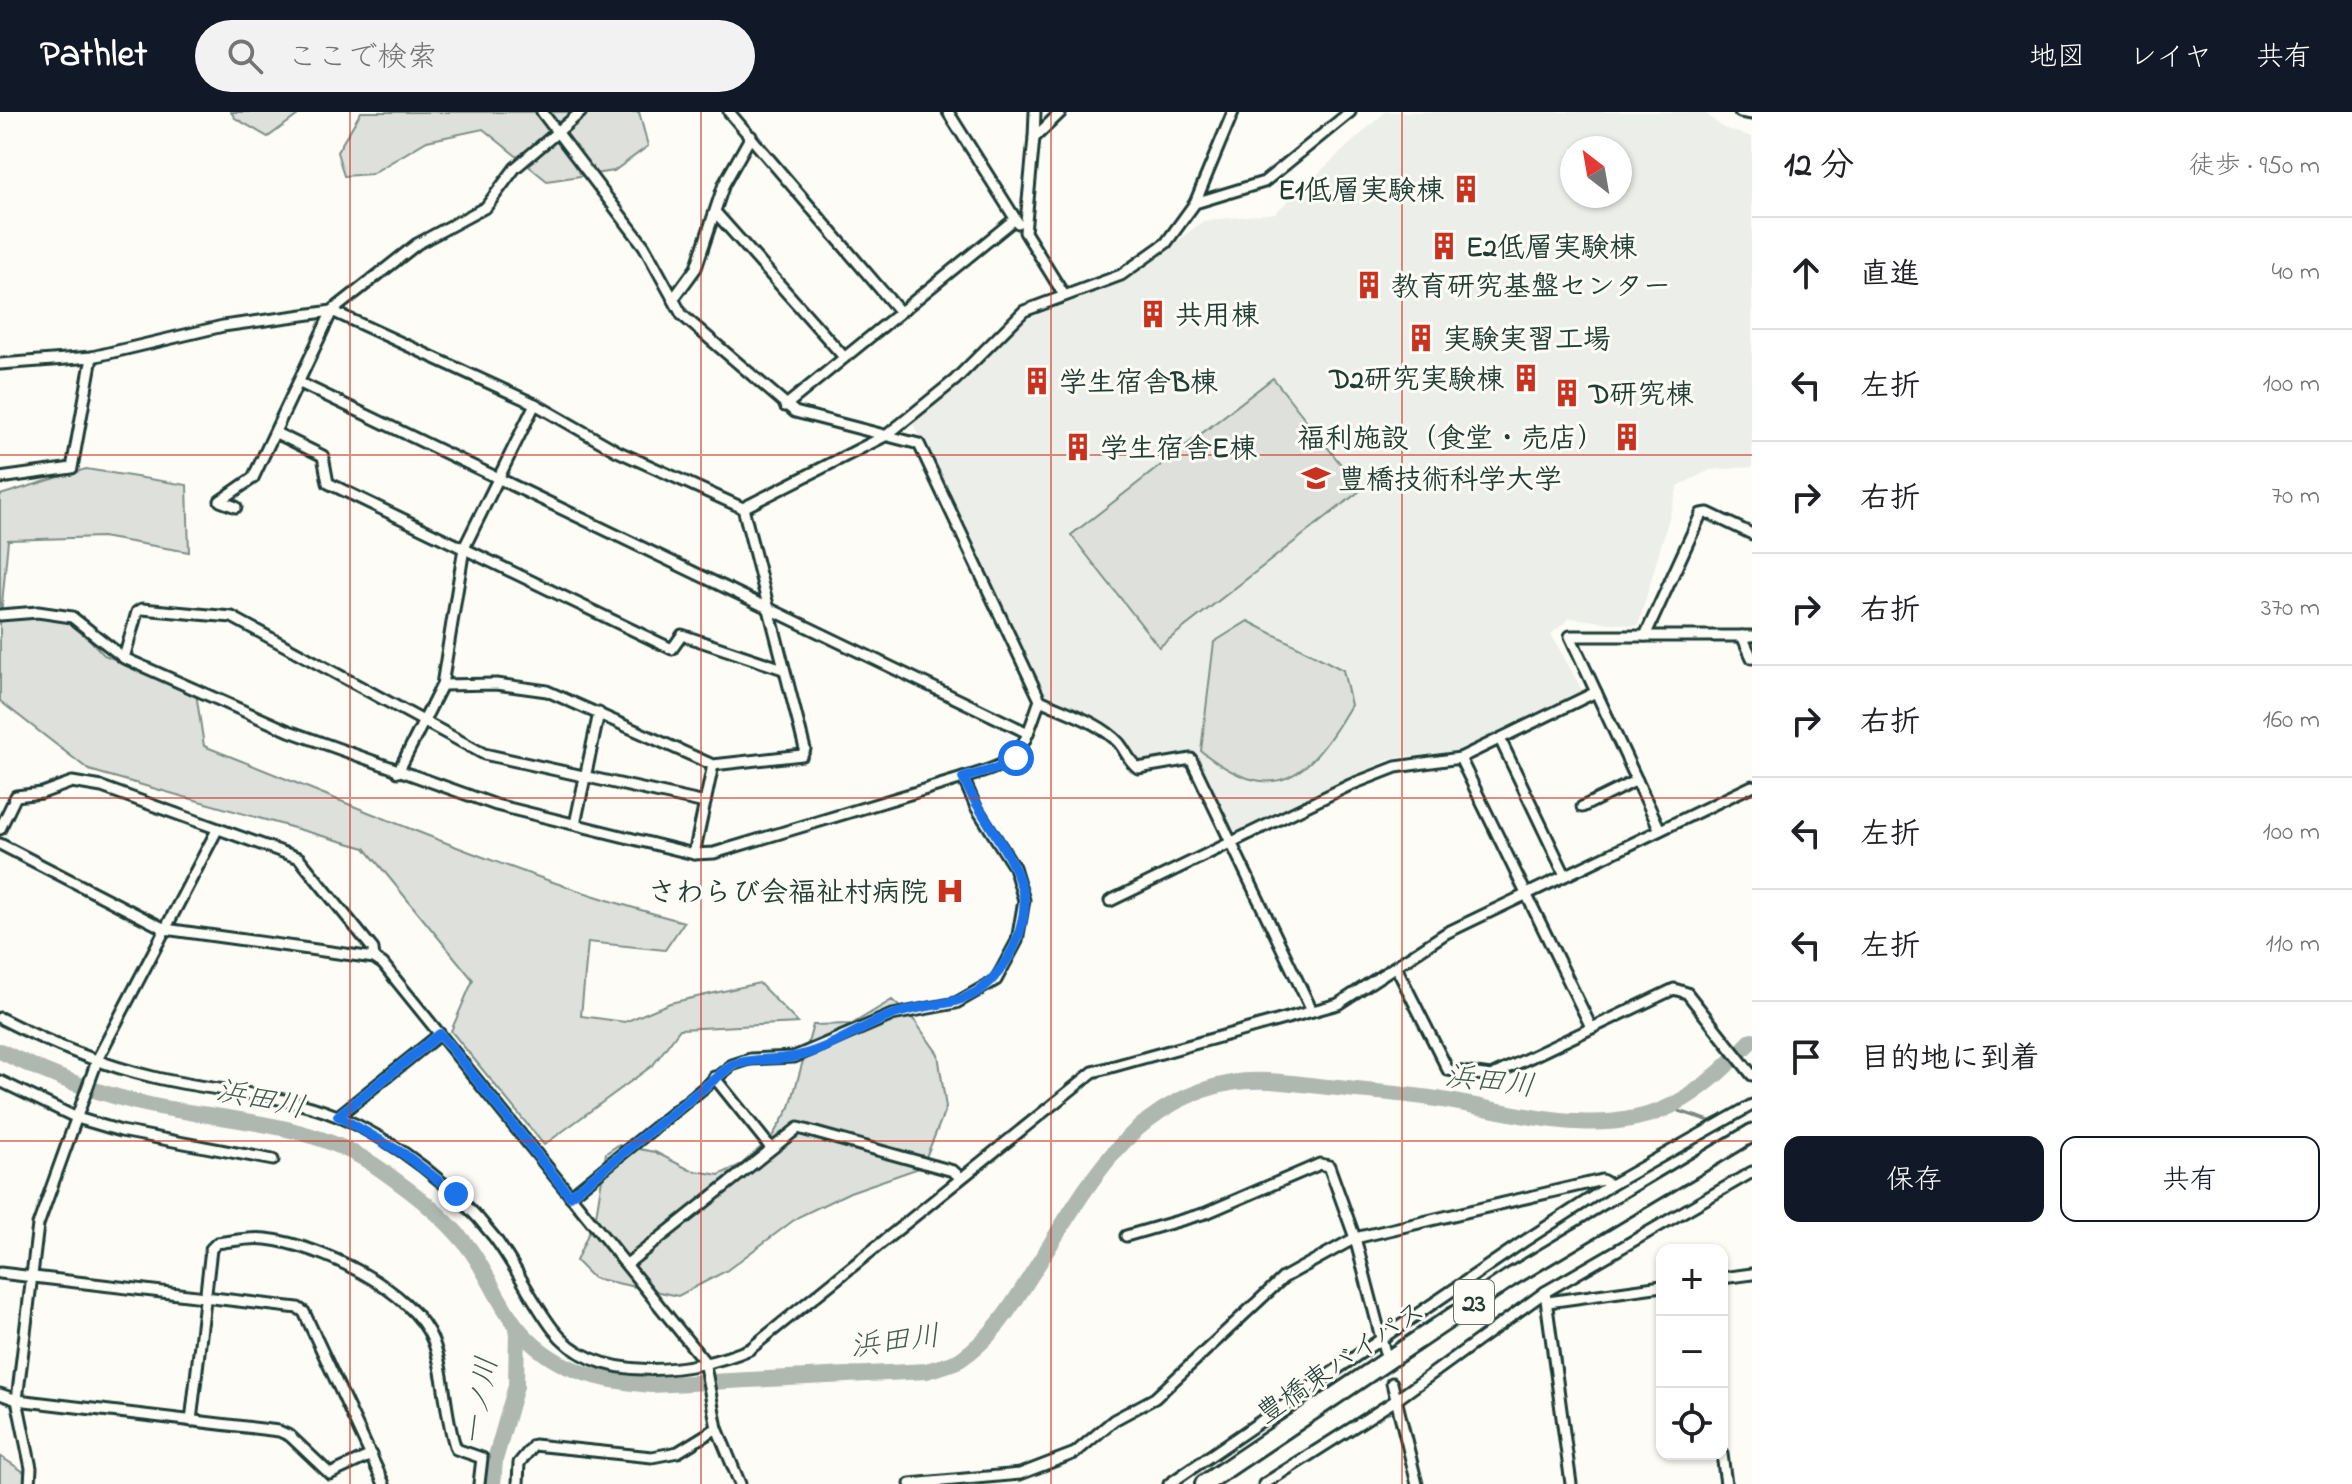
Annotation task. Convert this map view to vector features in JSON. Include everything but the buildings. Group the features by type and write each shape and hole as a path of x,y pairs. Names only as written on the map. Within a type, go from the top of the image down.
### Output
{"highway":[{"name":"豊橋東バイパス","path":"1204,1484 1510,1278 1752,1133"}],"street":[{"path":"542,112 644,246 682,315 785,406 795,412 919,444 1040,700 1099,728 1120,744 1127,760 1138,768 1191,759 1312,1011"},
{"path":"236,507 220,501 253,478 332,311 417,244 486,207 515,168 581,112"},
{"path":"729,112 900,312"},
{"path":"948,112 1064,295"},
{"path":"1025,232 1035,112"},
{"path":"1034,138 1061,112"},
{"path":"743,508 887,435 955,380 1024,311 1121,275 1166,243 1195,203 1233,112"},
{"path":"1195,203 1264,182 1350,112"},
{"path":"1740,112 1752,114"},
{"path":"674,298 696,268 724,184 751,136"},
{"path":"716,213 844,357"},
{"path":"785,406 1015,219"},
{"path":"0,364 92,357 223,326 332,311 535,404 617,451 743,508"},
{"path":"0,478 72,468 92,357"},
{"path":"300,383 1028,733"},
{"path":"398,772 442,685 464,548 535,404"},
{"path":"276,433 323,456 328,483 672,649 682,635 783,669"},
{"path":"442,685 496,684 547,691 713,765 802,755 805,749 743,508"},
{"path":"1645,636 1701,514 1708,513 1752,534"},
{"path":"124,658 137,612 142,609 232,617 484,754 705,803"},
{"path":"0,615 38,612 72,617 124,658 289,731 496,805 694,854 714,853 1002,767 1016,758 1040,700"},
{"path":"1660,830 1570,636 1747,636 1752,658"},
{"path":"1110,901 1396,767 1460,758 1596,692"},
{"path":"575,824 599,713"},
{"path":"1500,739 1565,875"},
{"path":"1460,758 1591,1027"},
{"path":"694,854 713,765"},
{"path":"570,1196 714,1077 750,1059 806,1053 892,1015 956,1003 996,980 1017,941 1024,900 1014,867 976,807 963,778"},
{"path":"1582,807 1637,780"},
{"path":"0,829 16,796 42,793 72,782 102,787 299,858 373,949 374,958"},
{"path":"0,1018 97,1060 150,1077 304,1106 338,1116 404,1154 456,1194 494,1238 564,1341 589,1358 620,1368 689,1366 724,1360 750,1349 1093,1072 1338,1004 1446,933 1752,786"},
{"path":"30,1484 31,1468 17,1400 38,1225 97,1060 217,830"},
{"path":"0,844 165,929 374,958 383,964 706,1363 710,1404 740,1484"},
{"path":"1396,967 1448,1070 1491,1076 1674,989 1682,990 1749,1072"},
{"path":"338,1116 440,1034"},
{"path":"714,1077 771,1148"},
{"path":"0,1081 78,1116 121,1131 273,1160"},
{"path":"1169,1484 1381,1337 1611,1185 1752,1105"},
{"path":"627,1264 798,1128 953,1171 961,1178"},
{"path":"1126,1236 1206,1213 1320,1164 1329,1166 1355,1238 1385,1353"},
{"path":"1264,1484 1396,1400 1546,1297 1752,1172"},
{"path":"910,1484 1020,1474 1075,1453 1114,1420 1155,1398 1283,1278 1355,1238 1602,1180 1611,1185"},
{"path":"191,1421 211,1249 217,1243 254,1238 314,1251 403,1299 433,1341 456,1449 482,1458 479,1484"},
{"path":"0,1273 298,1308 304,1312 384,1484"},
{"path":"1728,1277 1752,1274"},
{"path":"1546,1297 1656,1287"},
{"path":"1546,1297 1571,1484"},
{"path":"1392,1383 1417,1484"},
{"path":"0,1394 17,1400 285,1433 330,1474 371,1455"},
{"path":"518,1484 519,1463 534,1445 652,1457 678,1452 717,1428"},
{"path":"1723,1460 1726,1484"}],"shaded area":[{"path":"231,112 302,112 268,137 235,118"},
{"path":"361,112 639,112 648,146 614,171 547,181 483,129 427,141 371,174 344,176 337,152"},
{"name":"豊橋技術科学大学","path":"1385,112 1704,112 1723,128 1752,137 1752,467 1710,470 1678,486 1638,626 1570,618 1551,634 1582,690 1460,751 1392,758 1235,836 1194,753 1140,762 1104,724 1044,698 913,424 1027,319 1131,278 1203,221 1275,213"},
{"path":"1273,378 1361,490 1159,647 1071,535"},
{"path":"86,469 187,485 189,552 102,537 8,540 1,615 68,617 104,655 196,693 204,746 501,864 622,905 684,922 665,950 588,942 581,1016 625,1022 670,1003 759,983 798,1023 680,1029 653,1065 544,1145 451,1031 473,980 365,848 89,770 0,701 0,495"},
{"path":"1248,621 1343,670 1351,705 1336,730 1305,767 1288,777 1270,781 1250,779 1227,769 1201,751 1214,642"},
{"path":"892,1000 914,1020 938,1054 946,1108 922,1167 850,1192 798,1217 726,1271 678,1296 593,1278 576,1261 596,1216 606,1153 618,1145 655,1152 690,1170 719,1175 742,1164 771,1138 790,1107 813,1025 852,1024"},
{"path":"0,1456 24,1472 34,1484 0,1484"}],"waterway":[{"name":"浜田川","path":"0,1051 56,1076 114,1096 300,1132 355,1153 415,1194 457,1233 517,1327 545,1354 577,1371 651,1385 927,1371 961,1359 992,1332 1008,1311 1111,1156 1135,1131 1162,1110 1194,1093 1243,1081 1280,1082 1430,1098 1552,1120 1614,1121 1644,1116 1684,1099 1715,1076 1752,1040"},
{"path":"1672,1105 1679,1111 1710,1121 1752,1100"},
{"name":"一ノ川","path":"493,1484 495,1460 516,1386 517,1327"}],"place":[{"name":"E1低層実験棟","path":"1466,189"},
{"name":"E2低層実験棟","path":"1444,246"},
{"name":"教育研究基盤センター","path":"1369,285"},
{"name":"共用棟","path":"1153,314"},
{"name":"実験実習工場","path":"1421,338"},
{"name":"D2研究実験棟","path":"1526,378"},
{"name":"学生宿舎B棟","path":"1037,381"},
{"name":"D研究棟","path":"1567,393"},
{"name":"福利施設（食堂・売店）","path":"1627,437"},
{"name":"学生宿舎E棟","path":"1078,447"},
{"name":"豊橋技術科学大学","path":"1316,478"},
{"name":"さわらび会福祉村病院","path":"950,891"}],"route":[{"path":"456,1194 404,1154 338,1116 440,1034 570,1196 732,1065 750,1059 794,1057 831,1044 892,1015 956,1003 996,980 1017,941 1024,900 1014,867 976,807 963,778 1002,767 1016,758"}]}
